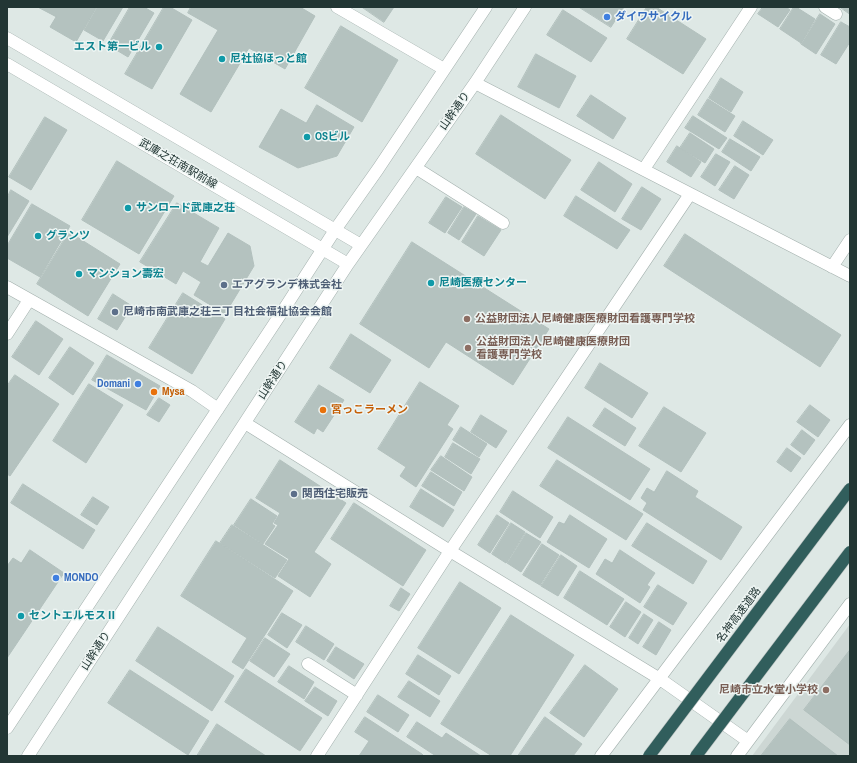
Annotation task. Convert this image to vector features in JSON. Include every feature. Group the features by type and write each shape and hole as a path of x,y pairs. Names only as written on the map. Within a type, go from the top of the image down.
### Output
{"highway":[{"name":"名神高速道路","path":"649,756 850,489"},
{"path":"696,756 850,552"}],"street":[{"path":"337,7 444,69"},
{"path":"7,728 335,230 486,7"},
{"name":"山幹通り","path":"28,756 348,264 475,83 525,7"},
{"path":"644,170 751,7"},
{"path":"825,7 836,14"},
{"name":"武庫之荘南駅前線","path":"7,38 361,245"},
{"name":"武庫之荘南駅前線","path":"7,64 348,264"},
{"path":"475,83 850,276"},
{"path":"416,168 503,223"},
{"path":"317,756 450,551 690,194"},
{"path":"832,267 850,240"},
{"path":"7,287 192,391 218,409"},
{"path":"7,334 30,300"},
{"path":"245,423 450,551 660,679 748,741"},
{"path":"601,756 850,425"},
{"path":"736,756 850,604"},
{"path":"308,664 357,695"}],"shaded area":[{"name":"尼崎市立水堂小学校","path":"850,624 850,756 752,756"}],"building":[{"path":"38,7 96,7 76,42 50,27 56,17"},
{"path":"97,7 123,7 103,41 84,30"},
{"path":"130,7 144,7 154,13 128,57 108,45"},
{"name":"エスト第一ビル","path":"164,7 170,7 192,20 152,89 125,74"},
{"name":"尼社協ほっと館","path":"191,7 300,7 315,16 285,69 249,48 211,112 180,94 218,30 188,13"},
{"path":"362,7 394,7 384,22"},
{"name":"ダイワサイクル","path":"579,7 624,7 611,27"},
{"path":"647,7 656,7 706,39 683,74 627,39"},
{"path":"763,7 786,7 790,10 778,27 758,14"},
{"path":"794,7 815,19 801,43 780,29"},
{"path":"840,7 850,7 850,14"},
{"path":"563,10 607,38 591,62 547,35"},
{"path":"820,14 835,24 816,54 801,44"},
{"path":"841,22 850,27 850,42 836,64 821,55"},
{"path":"341,26 398,60 362,122 305,88"},
{"path":"536,54 576,76 559,108 518,87"},
{"path":"721,78 743,92 731,112 709,98"},
{"path":"591,95 626,118 613,139 577,116"},
{"path":"708,99 735,116 725,132 698,115"},
{"name":"OSビル","path":"317,105 354,127 337,156 298,168 259,147 281,109 306,123"},
{"path":"501,115 571,160 545,199 476,154"},
{"path":"693,116 727,138 719,149 685,128"},
{"path":"45,117 67,130 31,190 9,177"},
{"path":"743,121 773,140 763,155 734,136"},
{"path":"690,133 714,149 705,163 680,148"},
{"path":"730,139 760,157 751,171 722,152"},
{"path":"677,146 701,162 691,177 667,162"},
{"path":"716,154 730,162 715,186 701,177"},
{"name":"サンロード武庫之荘","path":"117,161 174,196 139,254 82,220"},
{"path":"599,162 632,184 615,212 581,190"},
{"path":"735,166 749,175 734,199 719,190"},
{"path":"642,187 661,199 641,230 622,219"},
{"path":"11,190 29,201 7,237 7,198"},
{"path":"576,196 630,230 617,249 564,216"},
{"path":"446,197 462,207 445,233 429,223"},
{"path":"177,203 219,228 200,262 208,266 228,233 250,246 254,266 225,314 194,295 201,282 183,271 176,284 140,262"},
{"name":"グランツ","path":"32,204 70,226 40,277 7,258 7,246"},
{"path":"464,207 476,214 459,240 448,233"},
{"path":"478,216 501,230 484,256 462,242"},
{"name":"マンション壽宏","path":"69,232 120,264 88,316 37,284"},
{"path":"685,234 841,335 820,367 664,266"},
{"name":"尼崎医療センター","path":"412,242 549,329 513,385 446,342 429,368 360,324"},
{"path":"183,293 225,319 192,374 149,348"},
{"name":"尼崎市南武庫之荘三丁目社会福祉協会会館","path":"113,294 132,306 117,330 98,319"},
{"path":"36,321 63,339 39,375 12,357"},
{"path":"351,334 391,360 370,393 330,368"},
{"path":"70,347 94,363 73,395 49,378"},
{"path":"107,355 160,386 146,410 92,380"},
{"path":"600,363 648,393 632,418 585,388"},
{"path":"15,375 59,404 10,476 7,474 7,386"},
{"path":"420,382 459,406 447,425 453,429 416,487 400,476 406,467 378,449"},
{"path":"89,384 123,405 86,463 53,441"},
{"path":"319,385 344,400 323,432 317,428 314,434 295,422"},
{"path":"159,398 170,405 159,422 147,415"},
{"path":"810,405 830,420 818,437 797,422"},
{"path":"664,407 706,433 681,472 639,446"},
{"path":"605,408 636,428 625,446 593,426"},
{"path":"481,415 507,431 496,448 471,432"},
{"path":"568,417 650,469 630,500 548,448"},
{"path":"461,427 487,444 479,457 453,440"},
{"path":"802,430 815,440 804,455 791,445"},
{"path":"453,443 480,459 471,474 445,457"},
{"path":"787,448 801,458 791,472 777,462"},
{"path":"441,456 472,477 464,491 431,470"},
{"path":"280,460 346,503 314,552 331,564 310,597 278,576 289,559 265,544 278,525 274,523 280,513 256,498"},
{"path":"557,460 643,514 626,540 540,486"},
{"path":"667,471 698,491 695,497 742,527 721,560 643,510 647,503 641,498 647,488 654,492"},
{"path":"431,472 462,492 454,506 422,486"},
{"path":"23,484 95,530 83,549 11,503"},
{"path":"421,489 454,510 443,527 410,507"},
{"path":"513,491 553,517 540,538 500,512"},
{"path":"93,497 109,507 97,525 81,515"},
{"path":"251,499 277,516 272,524 275,526 263,544 234,525"},
{"path":"354,503 426,550 403,586 331,539"},
{"path":"497,515 509,523 490,553 478,545"},
{"path":"570,515 607,539 589,568 547,542 559,522 564,524"},
{"path":"511,523 525,532 506,563 492,554"},
{"path":"647,523 707,561 693,584 632,546"},
{"path":"232,525 287,560 275,578 220,543"},
{"path":"526,533 541,542 521,572 507,563"},
{"path":"216,541 293,591 243,669 232,662 247,638 181,596"},
{"path":"542,544 559,555 540,585 523,575"},
{"name":"セントエルモスⅡ","path":"30,550 64,573 7,658 7,566 13,558 21,563"},
{"path":"620,550 655,573 647,585 650,587 640,603 596,574 605,559 612,563"},
{"path":"561,555 577,566 558,596 541,586"},
{"path":"580,571 624,599 607,625 564,598"},
{"path":"460,582 501,608 459,674 418,648"},
{"path":"658,585 687,603 673,625 644,607"},
{"path":"401,588 410,594 399,611 390,606"},
{"path":"626,602 641,612 625,637 610,627"},
{"path":"282,613 302,625 287,648 268,635"},
{"path":"644,614 653,620 638,644 629,638"},
{"path":"511,615 574,655 510,756 492,756 441,724"},
{"path":"659,622 671,630 656,655 643,647"},
{"path":"306,626 334,644 324,660 296,642"},
{"path":"158,627 234,676 212,711 136,661"},
{"path":"265,638 290,654 274,677 250,661"},
{"path":"336,647 364,664 354,679 327,661"},
{"path":"850,650 850,745 804,710"},
{"path":"418,655 451,676 439,695 406,674"},
{"path":"585,665 618,689 584,737 550,713"},
{"path":"289,666 314,682 304,699 278,682"},
{"path":"246,669 322,718 300,751 225,702"},
{"path":"130,670 209,721 188,755 108,703"},
{"path":"409,681 440,701 430,717 398,697"},
{"path":"315,687 337,701 328,716 305,701"},
{"path":"378,695 409,715 398,732 367,712"},
{"path":"365,717 424,756 359,756 369,741 355,732"},
{"path":"545,717 582,744 573,756 518,756"},
{"path":"790,719 838,756 761,756"},
{"path":"417,722 442,738 446,733 481,756 436,756 407,737"},
{"path":"217,724 266,756 197,756"}],"place":[{"name":"ダイワサイクル","path":"607,17"},
{"name":"エスト第一ビル","path":"159,47"},
{"name":"尼社協ほっと館","path":"222,59"},
{"name":"OSビル","path":"307,137"},
{"name":"サンロード武庫之荘","path":"128,208"},
{"name":"グランツ","path":"38,236"},
{"name":"マンション壽宏","path":"79,274"},
{"name":"尼崎医療センター","path":"431,283"},
{"name":"エアグランデ株式会社","path":"224,285"},
{"name":"尼崎市南武庫之荘三丁目社会福祉協会会館","path":"115,312"},
{"name":"公益財団法人尼崎健康医療財団看護専門学校","path":"467,319"},
{"name":"公益財団法人尼崎健康医療財団 看護専門学校","path":"468,348"},
{"name":"Domani","path":"138,384"},
{"name":"Mysa","path":"154,392"},
{"name":"宮っこラーメン","path":"323,410"},
{"name":"関西住宅販売","path":"294,494"},
{"name":"MONDO","path":"56,578"},
{"name":"セントエルモスⅡ","path":"21,616"},
{"name":"尼崎市立水堂小学校","path":"826,690"}]}
